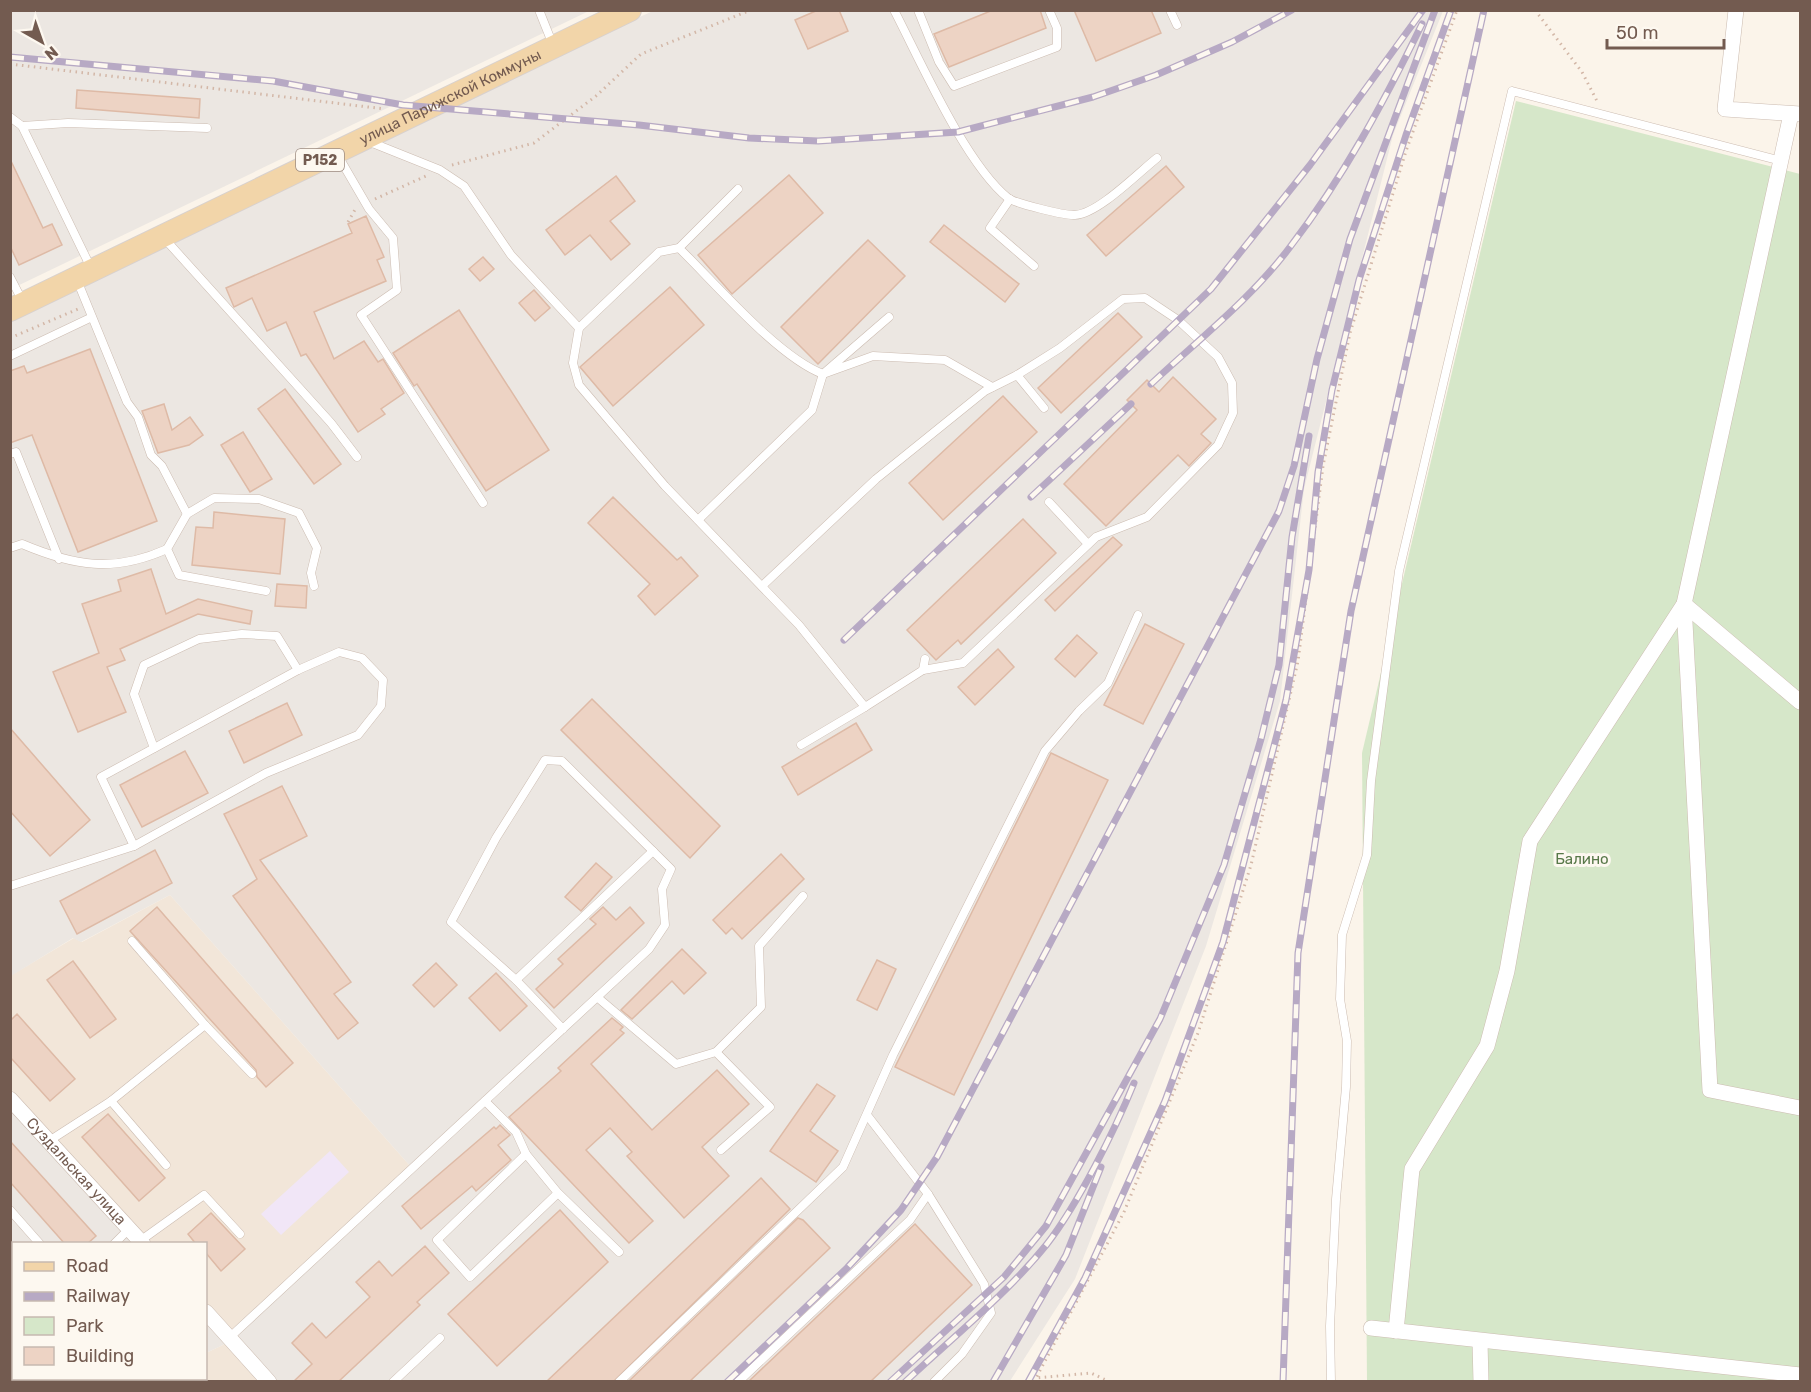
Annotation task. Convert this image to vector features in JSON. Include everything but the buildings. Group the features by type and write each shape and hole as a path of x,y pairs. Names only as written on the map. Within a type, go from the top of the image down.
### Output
{"main road":[{"name":"улица Парижской Коммуны","path":"17,307 630,10"}],"street":[{"path":"1736,10 1725,109 1796,114 1781,161 1684,604 1710,1090 1800,1108"},
{"path":"1684,604 1800,702"},
{"path":"1396,1331 1412,1169 1487,1047 1507,970 1530,841 1684,604"},
{"name":"Суздальская улица","path":"10,1099 142,1242"},
{"path":"207,1313 269,1382"},
{"path":"1371,1328 1763,1376 1800,1375"},
{"path":"1480,1342 1481,1382"}],"lane":[{"path":"539,10 553,46"},
{"path":"894,10 958,132 982,167 1010,199 1075,215 1095,208 1157,158"},
{"path":"918,10 939,62 954,86 1057,47 1057,28 1049,10"},
{"path":"1170,10 1177,26"},
{"path":"1331,1382 1330,1326 1336,1199 1346,1087 1347,1041 1340,999 1342,935 1367,855 1371,781 1399,571 1512,91 1781,161"},
{"path":"10,117 22,126 84,275 86,305 90,318 127,402 138,417 151,455 162,466 188,514"},
{"path":"22,126 68,123 207,128"},
{"path":"363,139 440,170 465,186 511,255 579,328"},
{"path":"337,152 366,203 393,238 397,290 361,315 483,502"},
{"path":"738,189 679,248 659,252 579,328 573,363 579,385 665,486 799,625 866,707"},
{"path":"1010,199 990,228 1034,266"},
{"path":"163,237 331,423 357,457"},
{"path":"679,248 805,368 823,374 873,356 945,360 992,387"},
{"path":"10,277 17,307"},
{"path":"762,586 876,479 992,387 1017,375 1060,348 1123,299 1144,298 1178,320 1218,357 1232,383 1233,413 1218,445 1146,517 1096,537 963,663 923,670 801,745"},
{"path":"698,520 812,410 823,374 889,317"},
{"path":"10,356 90,318"},
{"path":"1017,375 1044,408"},
{"path":"10,454 16,452 59,559"},
{"path":"10,548 22,544 59,559 80,564 140,561 167,549 188,514 214,498 259,500 299,513 317,548 311,573 314,586"},
{"path":"1049,502 1088,544"},
{"path":"167,549 178,575 266,591"},
{"path":"619,1382 843,1167 893,1055 1045,751 1079,711 1108,683 1138,615"},
{"path":"154,748 134,694 144,664 199,639 242,634 277,636 298,670"},
{"path":"10,886 134,846 266,773 358,735 381,706 383,680 362,658 339,652 298,670 101,777 134,846"},
{"path":"923,670 926,659"},
{"path":"229,1338 563,1029 649,949 665,925 662,889 670,869 562,761 544,760 496,838 451,922 516,980 563,1029"},
{"path":"516,980 653,851"},
{"path":"597,997 676,1064 716,1052 761,1007 759,946 803,896"},
{"path":"132,941 205,1025 252,1074"},
{"path":"49,1141 111,1101 205,1025"},
{"path":"716,1052 770,1107 721,1150"},
{"path":"111,1101 166,1165"},
{"path":"485,1101 516,1132 526,1154 558,1193 619,1252"},
{"path":"867,1115 928,1194 984,1284 991,1312 962,1354 934,1382"},
{"path":"526,1154 437,1240 470,1277 558,1193"},
{"path":"738,1382 910,1220 928,1194"},
{"path":"142,1242 204,1195 240,1234"},
{"path":"10,1210 38,1242"},
{"path":"116,1242 129,1229"},
{"path":"393,1382 440,1338"}],"path":[{"path":"348,222 356,207 453,164 534,144 596,96 642,54 751,10"},
{"path":"1110,1382 1091,1373 1036,1378 1124,1212 1198,1033 1251,865 1298,661 1323,466 1350,333 1406,151 1458,10"},
{"path":"1535,10 1582,72 1606,117"},
{"path":"10,64 382,107 389,112"},
{"path":"10,338 86,305"}],"shaded area":[{"path":"11,11 589,11 11,289"},
{"path":"653,11 1443,11 1393,135 1304,489 1280,701 1206,946 1075,1279 1010,1381 277,1381 231,1333 411,1167 170,895 81,942 73,938 11,976 11,316 431,111"},
{"path":"170,895 411,1167 231,1333 207,1306 207,1242 149,1242 11,1089 10,976 74,938 82,942"},
{"path":"10,1104 139,1242 12,1242 12,1380 149,1380 144,1382 11,1381"},
{"path":"330,1151 349,1172 281,1235 261,1214"},
{"path":"207,1322 225,1344 207,1353"},
{"path":"225,1344 261,1382 144,1382 148,1380 207,1380 207,1353"}],"green space":[{"name":"Балино","path":"1516,101 1800,174 1800,1381 1367,1382 1362,753"}],"railway":[{"path":"10,57 273,81 403,105 639,125 749,138 818,141 958,132 1093,97 1156,75 1232,42 1292,10"},
{"path":"844,640 1211,289 1310,165 1423,10"},
{"path":"727,1382 847,1268 901,1210 937,1157 1279,511 1294,466 1317,359 1350,239 1435,10"},
{"path":"1028,1382 1085,1278 1165,1101 1223,942 1286,700 1309,570 1318,472 1332,390 1359,280 1406,135 1451,10"},
{"path":"1283,1382 1298,953 1351,611 1484,10"},
{"path":"1151,384 1241,302 1290,247 1328,194 1362,139 1422,24"},
{"path":"1031,497 1131,404"},
{"path":"890,1382 1004,1277 1046,1226 1160,1019 1224,865 1261,739 1279,665 1292,537 1309,436"},
{"path":"905,1382 997,1298 1047,1244 1071,1209 1095,1166 1134,1083"},
{"path":"993,1382 1066,1255 1101,1167"}]}
